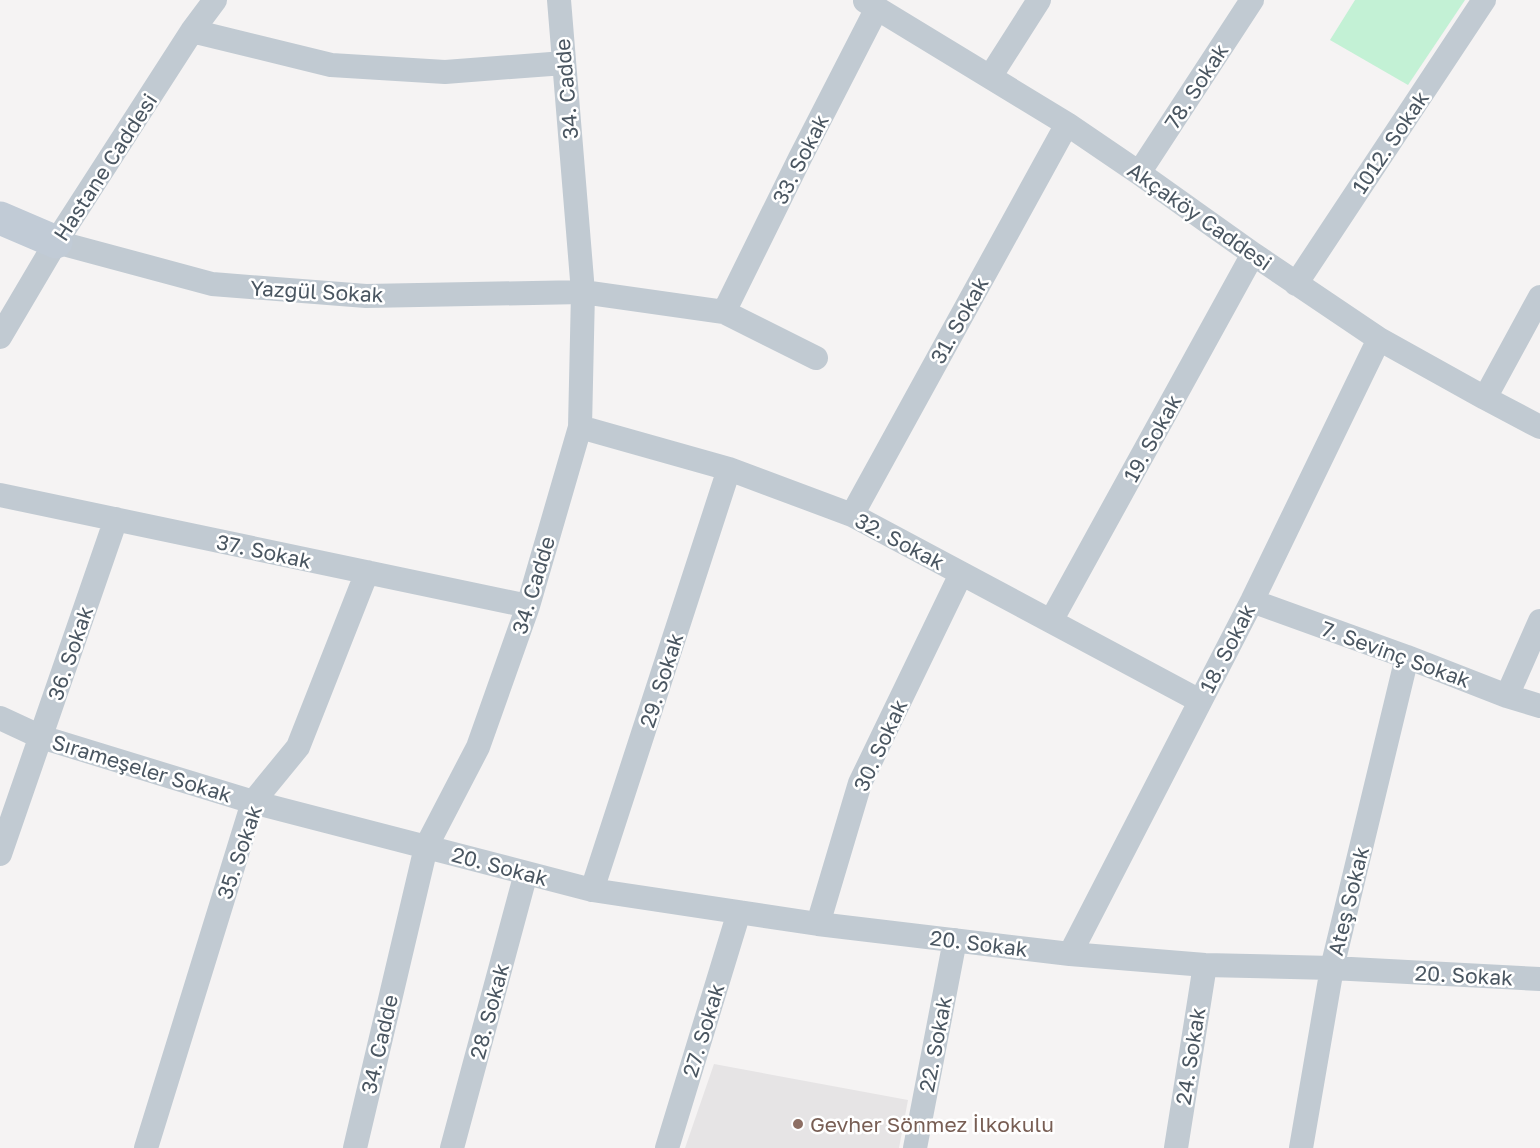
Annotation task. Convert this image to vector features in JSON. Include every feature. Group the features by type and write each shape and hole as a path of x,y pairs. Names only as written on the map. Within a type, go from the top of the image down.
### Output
{"main road":[{"path":"0,218 56,242"}],"street":[{"name":"Hastane Caddesi","path":"0,338 56,242 192,31 215,0"},
{"name":"34. Cadde","path":"355,1148 426,847 478,747 528,606 580,427 583,292 558,0"},
{"path":"990,77 1039,0"},
{"name":"78. Sokak","path":"1139,173 1252,0"},
{"name":"1012. Sokak","path":"1296,284 1484,0"},
{"name":"Akçaköy Caddesi","path":"870,4 1067,124 1296,284 1379,339 1485,399 1540,427"},
{"name":"33. Sokak","path":"724,312 800,158 870,4"},
{"path":"192,31 332,65 445,72 564,63"},
{"name":"31. Sokak","path":"852,515 1067,124"},
{"name":"Yazgül Sokak","path":"56,242 212,285 366,296 583,292"},
{"name":"19. Sokak","path":"1051,621 1253,254"},
{"path":"583,292 724,312 816,358"},
{"path":"1485,399 1540,297"},
{"name":"18. Sokak","path":"1070,954 1251,602 1379,339"},
{"name":"32. Sokak","path":"580,427 729,469 852,515 1200,701"},
{"name":"29. Sokak","path":"592,890 729,469"},
{"name":"37. Sokak","path":"0,495 528,606"},
{"name":"36. Sokak","path":"0,854 116,519"},
{"name":"35. Sokak","path":"146,1148 253,802 298,747 367,572"},
{"name":"30. Sokak","path":"818,924 860,783 961,574"},
{"name":"7. Sevinç Sokak","path":"1251,602 1540,706"},
{"path":"1507,696 1540,621"},
{"name":"Ateş Sokak","path":"1301,1148 1332,968 1407,657"},
{"name":"Sırameşeler Sokak","path":"0,718 41,737 253,802 426,847"},
{"name":"20. Sokak","path":"426,847 592,890 818,924 1070,954 1205,965 1332,968 1540,979"},
{"name":"28. Sokak","path":"452,1148 526,873"},
{"name":"27. Sokak","path":"667,1148 739,912"},
{"name":"22. Sokak","path":"915,1148 955,940"},
{"name":"24. Sokak","path":"1176,1148 1205,965"}],"shaded area":[{"name":"Gevher Sönmez İlkokulu","path":"714,1064 908,1100 899,1148 685,1148"}],"green space":[{"path":"1355,0 1465,0 1408,85 1330,40"}],"place":[{"name":"Gevher Sönmez İlkokulu","path":"798,1124"}]}
